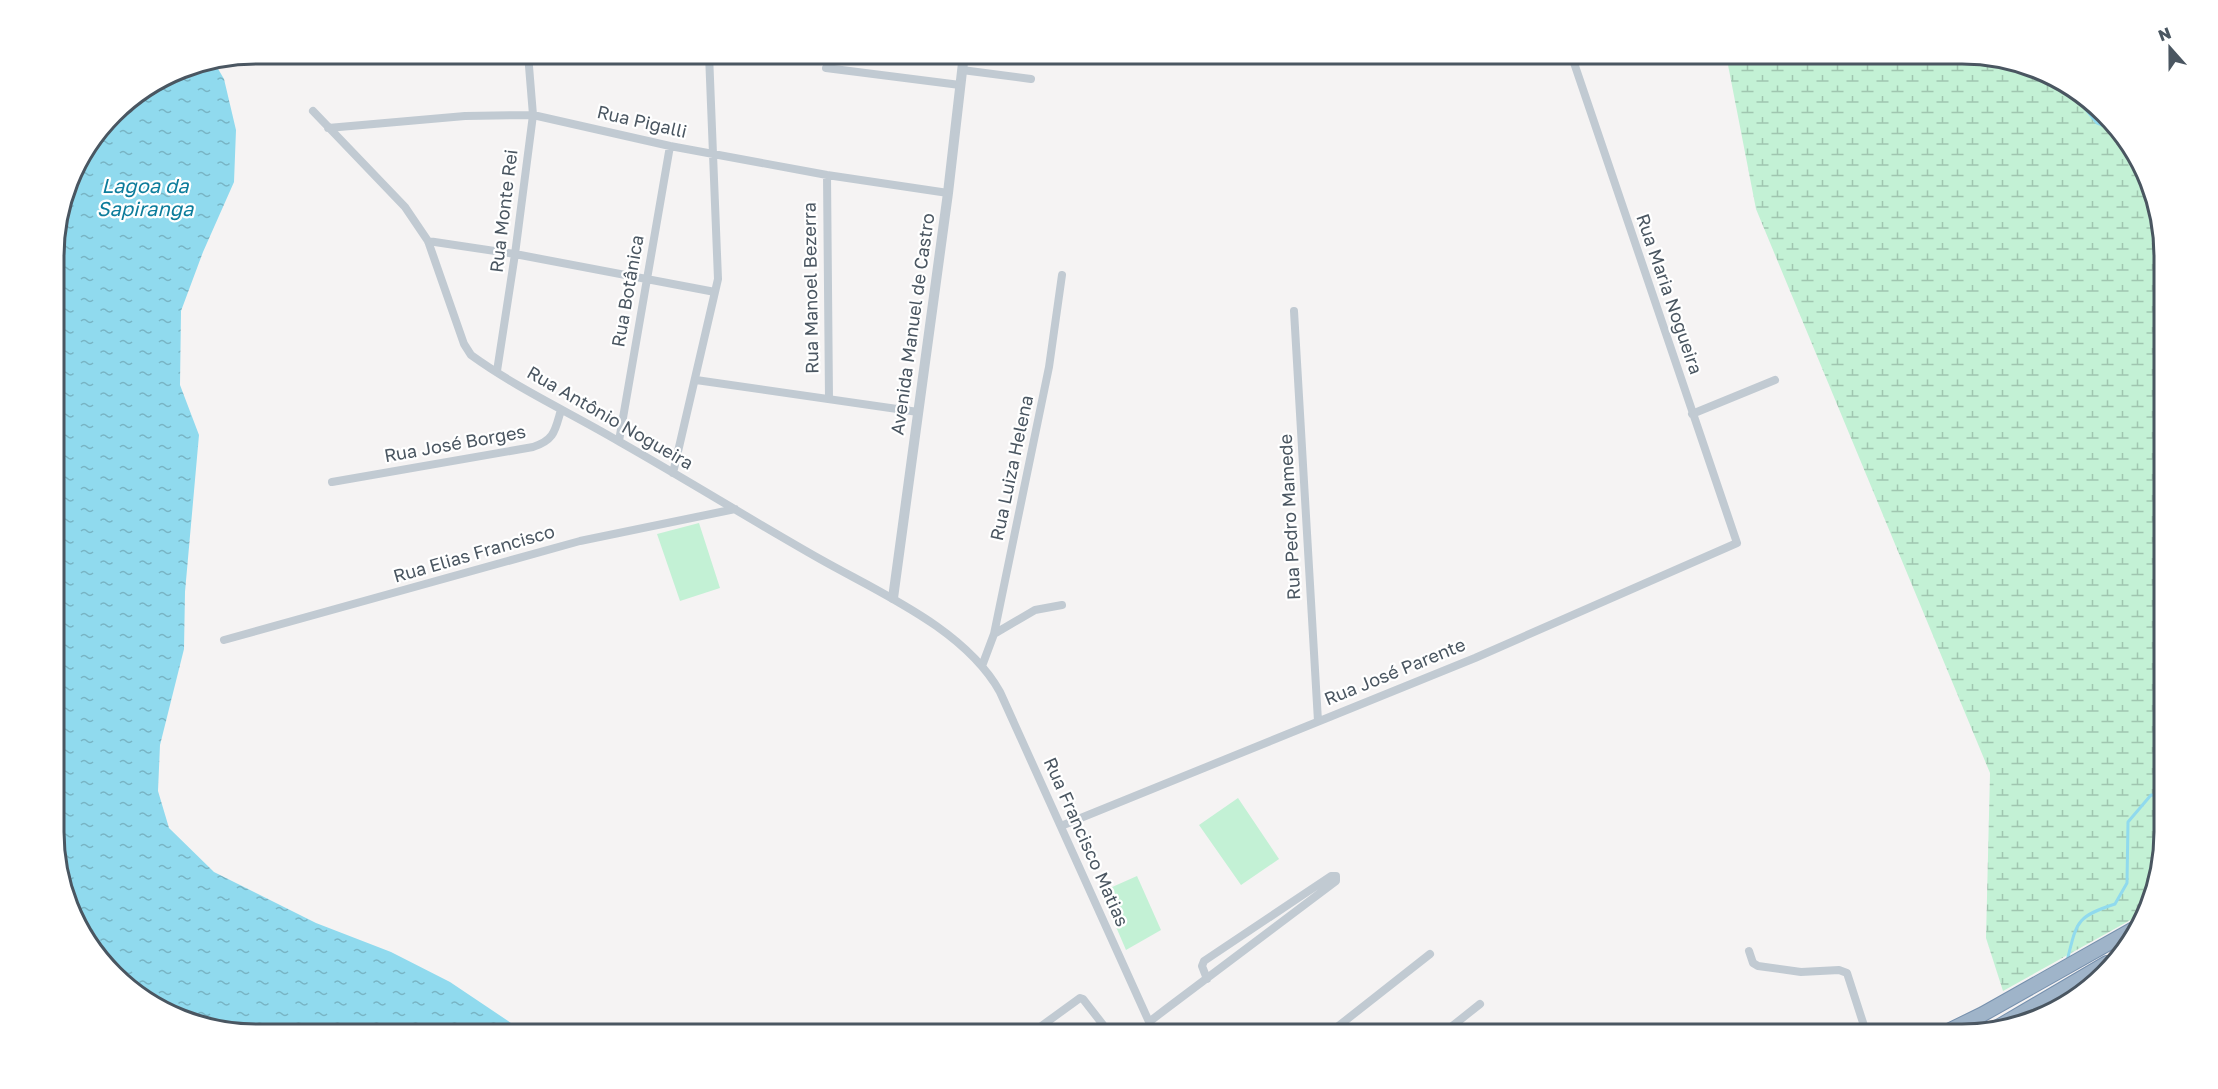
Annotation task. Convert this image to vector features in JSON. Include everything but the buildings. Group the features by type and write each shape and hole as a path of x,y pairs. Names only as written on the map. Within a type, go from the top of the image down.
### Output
{"highway":[{"path":"1961,1024 2124,934"},
{"path":"2013,1017 2093,972"}],"street":[{"name":"Rua Maria Nogueira","path":"1575,64 1737,543"},
{"name":"Rua Monte Rei","path":"497,371 533,115 529,65"},
{"path":"673,473 696,380 715,292 718,266 710,65"},
{"name":"Avenida Manuel de Castro","path":"893,598 948,193 963,65"},
{"path":"826,68 960,85"},
{"path":"962,70 1031,79"},
{"name":"Rua Antônio Nogueira","path":"313,111 405,207 428,241 467,351 561,410 893,598 956,640 982,666"},
{"name":"Rua Pigalli","path":"328,128 465,116 533,115 670,146 827,175 948,193"},
{"name":"Rua Botânica","path":"619,441 670,146"},
{"name":"Rua Manoel Bezerra","path":"827,175 829,399"},
{"path":"428,241 515,254 715,292"},
{"name":"Rua Luiza Helena","path":"982,666 994,634 1049,367 1062,275"},
{"name":"Rua Pedro Mamede","path":"1294,311 1318,720"},
{"path":"696,380 918,412"},
{"path":"1692,414 1775,380"},
{"name":"Rua José Borges","path":"332,482 533,447 545,442 555,433 561,410"},
{"name":"Rua Elias Francisco","path":"224,640 580,541 735,509"},
{"name":"Rua José Parente","path":"1061,826 1475,658 1737,543"},
{"path":"994,634 1035,610 1062,605"},
{"name":"Rua Francisco Matias","path":"982,666 1000,692 1149,1022"},
{"path":"1149,1022 1207,979 1336,881 1336,876 1331,876 1204,961 1202,966 1207,979"},
{"path":"1749,951 1753,963 1758,966 1801,972 1839,970 1846,973 1863,1024"},
{"path":"1341,1024 1430,954"},
{"path":"1044,1024 1080,998 1102,1024"},
{"path":"1455,1024 1480,1004"}],"green space":[{"path":"1962,64 1999,68 2035,79 2058,90 2078,104 2114,140 2128,160 2147,207 2154,256 2154,832 2150,870 2133,919 2003,991 1986,938 1990,773 1756,209 1728,65"},
{"path":"699,523 720,588 680,601 657,534"},
{"path":"1238,798 1279,859 1241,885 1199,825"},
{"path":"1137,876 1161,930 1126,950 1101,892"}],"water":[{"name":"Lagoa da Sapiranga","path":"218,68 224,79 236,130 234,182 203,252 181,311 180,385 199,435 185,592 184,649 160,745 158,791 169,828 214,872 316,923 391,952 450,982 513,1024 244,1024 207,1018 160,999 121,968 90,928 71,882 64,832 66,231 79,183 90,160 112,130 130,112 160,90 207,71"}],"waterway":[{"path":"2091,116 2100,124"},
{"path":"2067,961 2073,937 2080,923 2092,913 2115,904 2127,883 2128,822 2151,795 2154,795"}]}
